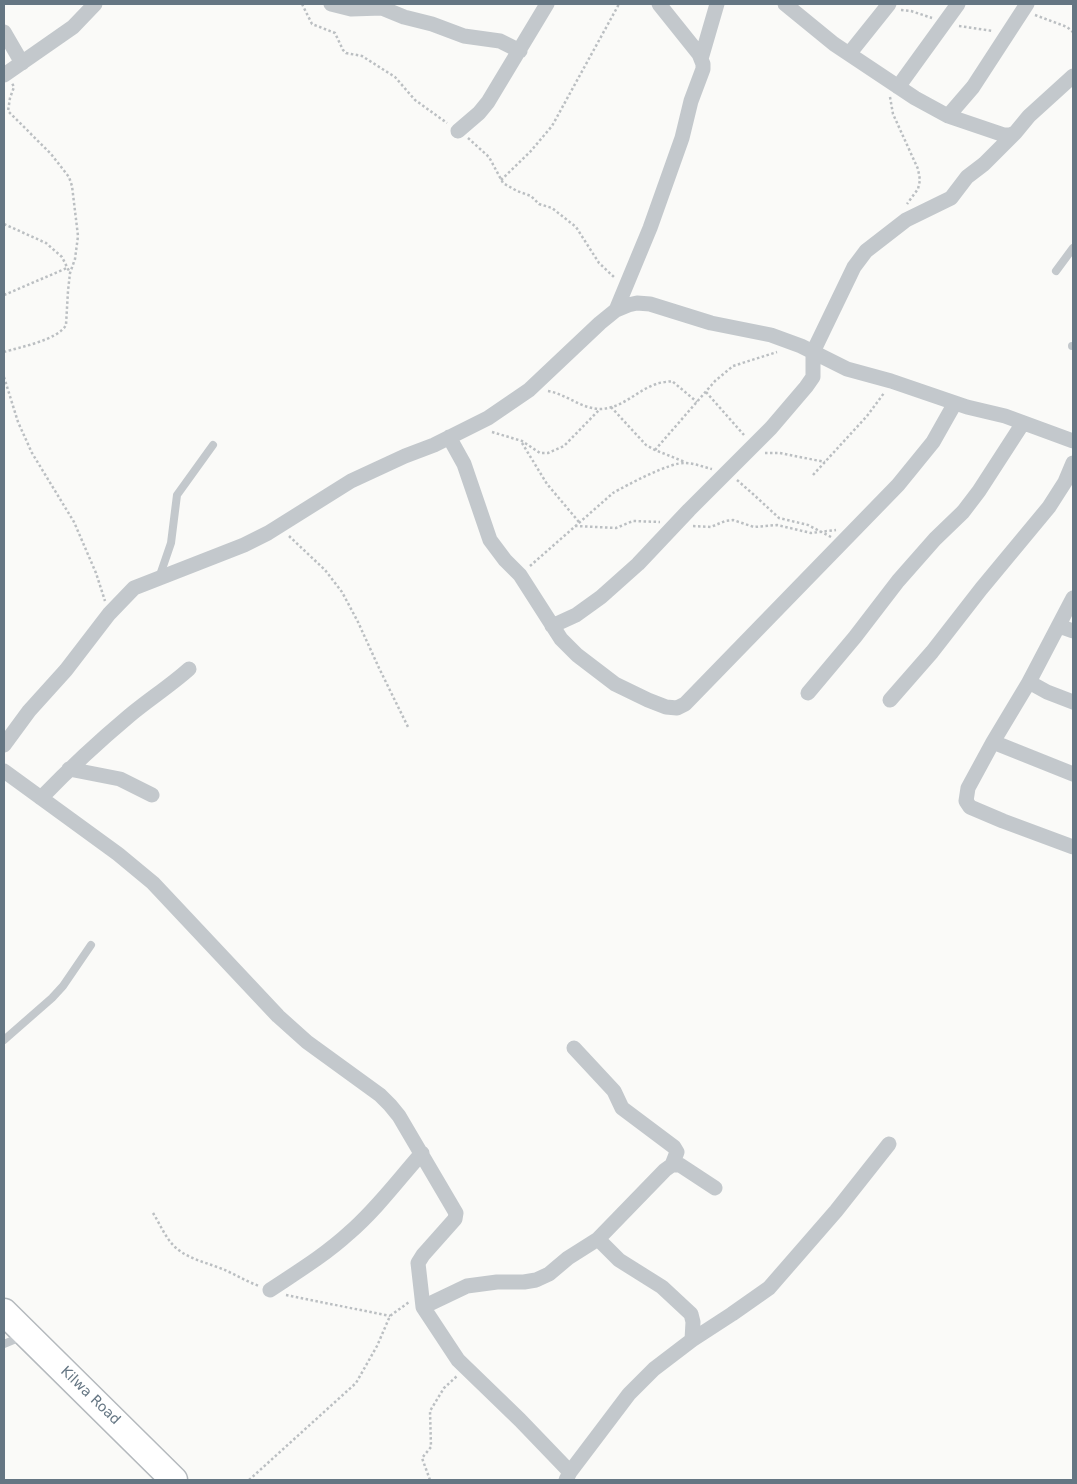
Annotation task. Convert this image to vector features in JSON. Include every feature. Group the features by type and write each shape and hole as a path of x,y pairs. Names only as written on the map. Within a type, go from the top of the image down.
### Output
{"highway":[{"name":"Kilwa Road","path":"4,1312 15,1339 174,1480"}],"street":[{"path":"331,4 351,9 382,8 464,36 500,41 520,51"},
{"path":"458,131 480,113 488,102 547,4"},
{"path":"616,310 650,228 682,138 691,101 703,69 701,59 690,41 659,4"},
{"path":"701,59 716,4"},
{"path":"785,4 834,44 915,98 948,116 1004,135 1015,133"},
{"path":"892,83 945,22 958,4"},
{"path":"6,74 73,26 92,5"},
{"path":"849,54 886,8"},
{"path":"948,116 973,87 1024,8"},
{"path":"4,32 22,63"},
{"path":"552,626 576,615 601,597 638,564 771,428 811,381 814,370 807,349 854,267 866,251 906,220 951,198 967,177 984,164 1029,116 1073,76"},
{"path":"4,745 29,711 66,670 109,614 134,588 244,545 278,527 351,481 449,437 506,407 529,390 616,310 636,304 650,304 711,323 771,335 807,349 847,369 891,381 955,403 1005,416 1073,441"},
{"path":"449,437 464,464 490,540 505,560 520,575 562,639 577,655 615,684 666,707 677,708 685,704 898,485 933,442 955,403"},
{"path":"808,693 856,637 898,581 968,505 1009,447 1023,423"},
{"path":"890,700 932,652 1049,507 1065,482 1073,464"},
{"path":"1073,598 1066,628 1029,682 992,742 968,788 966,801 967,805 1003,821 1073,847"},
{"path":"41,798 69,769 130,715 189,669"},
{"path":"1029,682 1046,692 1073,702"},
{"path":"992,742 1073,774"},
{"path":"69,769 120,779 152,795"},
{"path":"4,770 118,854 153,883 278,1016 307,1042 380,1095 390,1105 422,1153 456,1213 455,1219 418,1263 422,1302 448,1348 520,1420 568,1476 629,1394 654,1370 692,1340 769,1288 836,1211 888,1144"},
{"path":"422,1302 467,1286 496,1282 524,1282 543,1278 568,1258 598,1240 672,1165 677,1152 674,1147 622,1108 614,1091 574,1048"},
{"path":"270,1290 308,1265 350,1233 422,1153"},
{"path":"672,1165 680,1165 715,1188"},
{"path":"598,1240 619,1260 662,1287 691,1314 693,1322 692,1340"}],"lane":[{"path":"1056,271 1073,248"},
{"path":"158,578 171,544 177,495 213,445"},
{"path":"4,1040 58,992 91,945"}],"path":[{"path":"501,180 530,152 552,126 619,4"},
{"path":"886,8 911,11 972,29 1010,30"},
{"path":"1024,8 1031,13 1067,27 1073,32"},
{"path":"4,352 52,337 63,330 66,325 70,273 75,259 78,236 72,186 69,177 51,154 8,111 14,87 6,74"},
{"path":"892,83 893,114 918,169 920,180 918,189 898,216 892,229"},
{"path":"4,224 46,243 62,257 70,273"},
{"path":"4,295 67,268"},
{"path":"655,450 715,381 733,366 762,356 807,349"},
{"path":"4,377 18,422 32,454 74,522 96,573 109,614"},
{"path":"529,390 552,391 587,407 600,409 627,401 656,384 672,381 697,402"},
{"path":"813,475 878,403 891,381"},
{"path":"706,392 750,449 825,462"},
{"path":"611,407 638,438 655,450 687,463 726,472 779,518 808,525 822,532"},
{"path":"471,426 522,442 540,453 555,451 564,446 600,409"},
{"path":"522,442 546,484 580,522"},
{"path":"520,575 613,493 668,466 687,463"},
{"path":"576,526 616,528 633,521 644,521 712,527 718,523 733,520 754,527 777,525 811,532 858,527"},
{"path":"278,527 325,570 342,592 409,729"},
{"path":"249,1480 356,1383 377,1346 390,1316 403,1306 422,1302"},
{"path":"430,1480 422,1458 431,1449 430,1411 444,1388 466,1368"}]}
